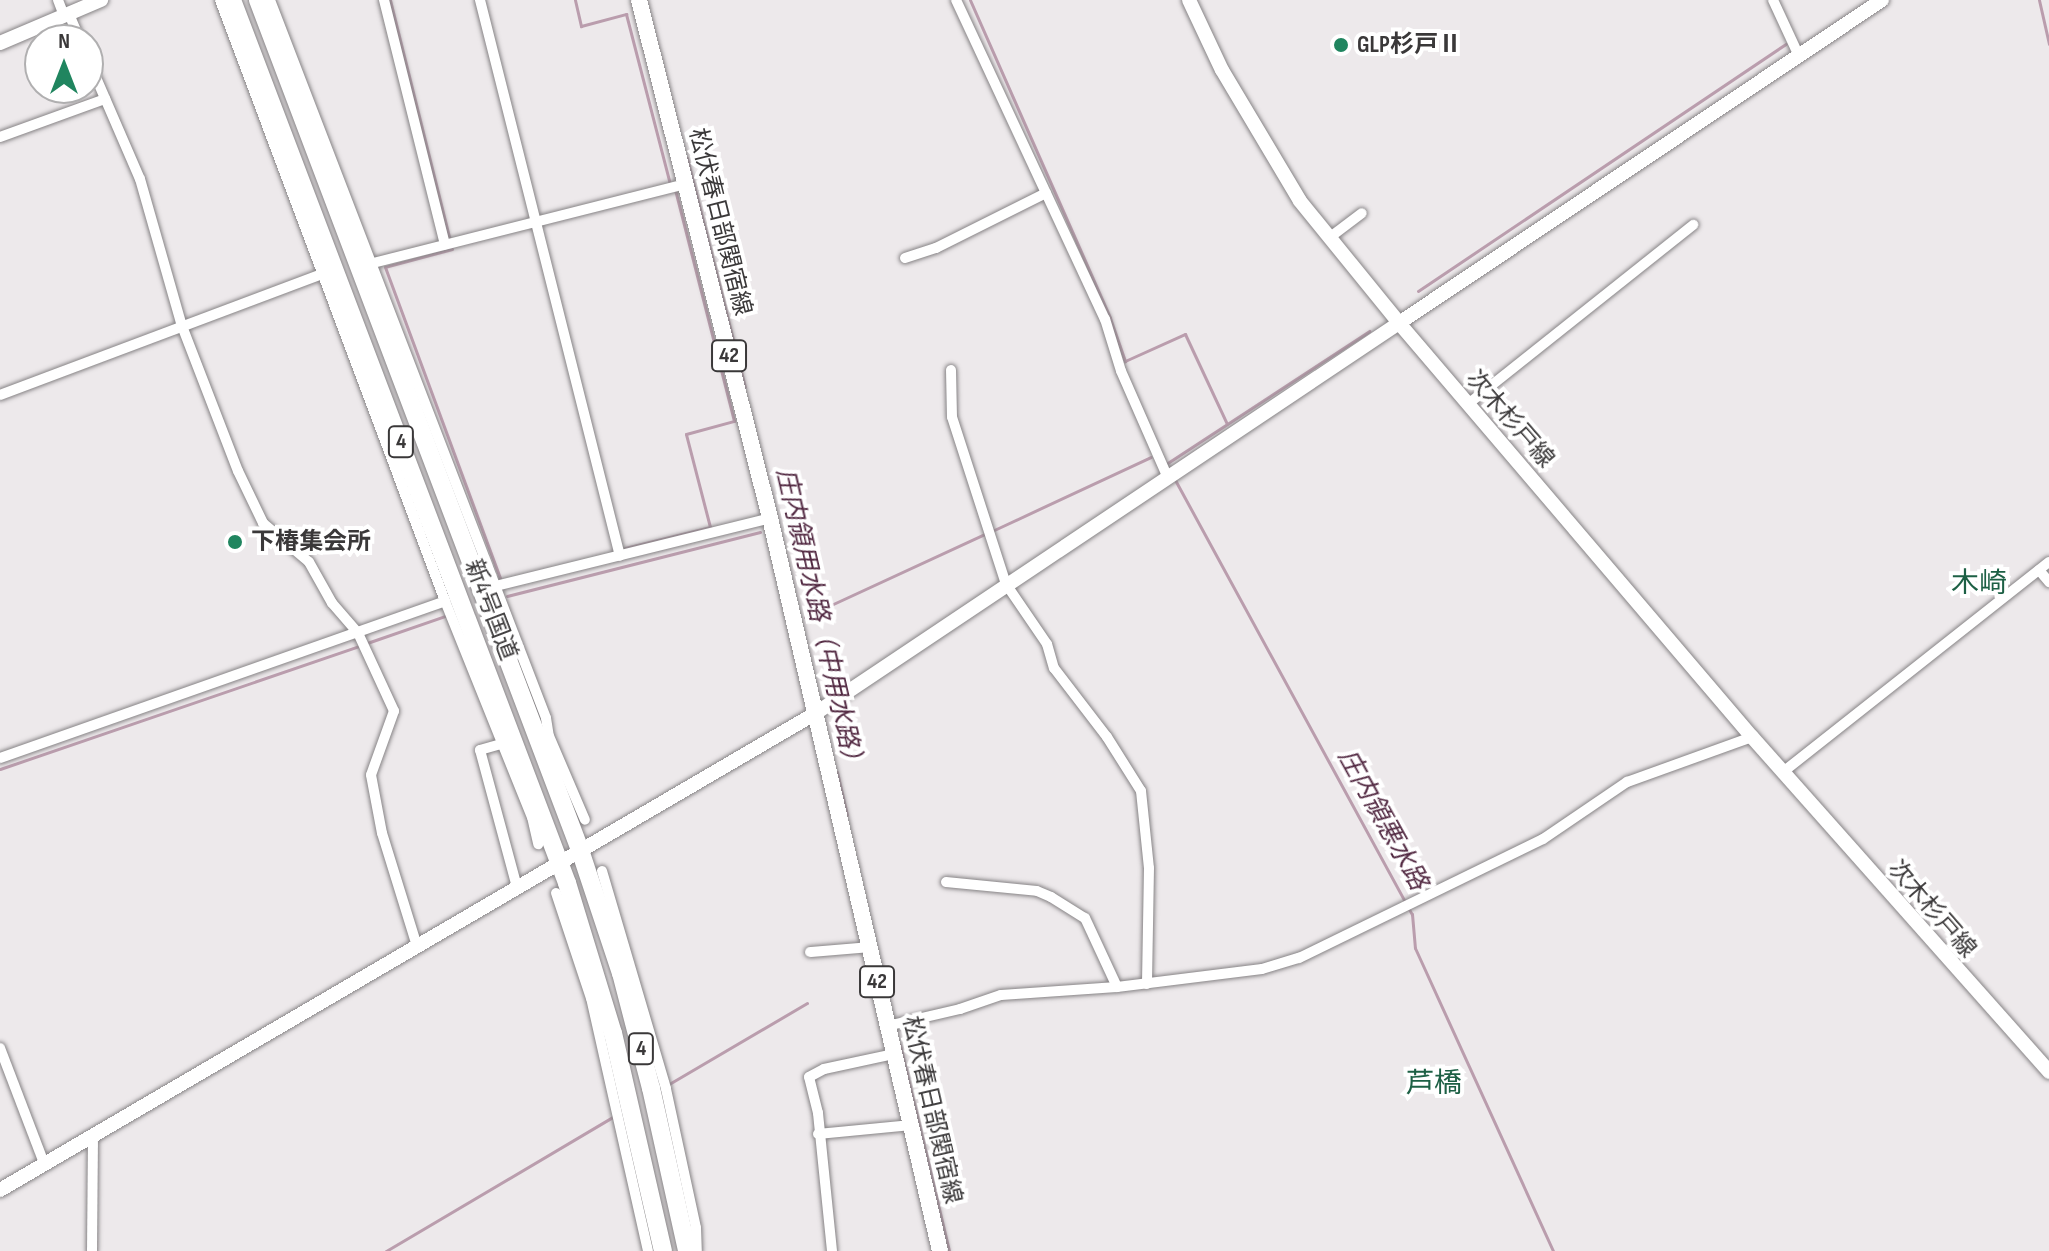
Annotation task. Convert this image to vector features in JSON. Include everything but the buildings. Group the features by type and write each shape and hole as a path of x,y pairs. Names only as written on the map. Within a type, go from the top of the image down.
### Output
{"highway":[{"name":"新4号国道","path":"232,0 245,49 334,286 531,801 560,862 642,1147 663,1251"},
{"name":"新4号国道","path":"266,6 550,751 580,850 625,972 687,1251"}],"main road":[{"name":"松伏春日部関宿線","path":"639,0 770,518 940,1251"}],"street":[{"path":"58,0 72,24"},
{"path":"0,43 101,0"},
{"path":"220,0 245,49 322,274 334,286 445,601 501,744 531,801 538,844"},
{"path":"384,0 445,244"},
{"path":"480,0 620,556"},
{"path":"956,0 1105,319 1121,371 1167,476"},
{"name":"次木杉戸線","path":"1189,0 1259,138 1300,201 1329,238 1752,737 2049,1072"},
{"path":"1773,0 1799,56"},
{"path":"0,1190 816,713 1882,0"},
{"path":"266,6 287,35 496,586 550,751 585,820"},
{"path":"0,137 105,99 140,179 182,326 238,471 263,523 309,562 332,603 358,633 394,711 371,775 382,833 417,946"},
{"path":"373,263 686,184"},
{"path":"905,258 936,248 1046,193"},
{"path":"1329,238 1362,213"},
{"path":"1468,404 1693,225"},
{"path":"0,395 322,274"},
{"path":"951,370 952,417 1006,584 1047,644 1054,668 1107,737 1141,791 1149,868 1147,984"},
{"path":"496,586 770,518"},
{"path":"1783,772 2049,562"},
{"path":"2039,570 2049,582"},
{"path":"0,758 445,601"},
{"path":"887,1026 960,1009 1001,995 1147,984 1262,969 1299,958 1543,839 1627,782 1752,737"},
{"path":"501,744 480,750 517,887"},
{"path":"602,871 623,934 625,972 646,1014 678,1138 696,1228 697,1251"},
{"path":"946,882 1037,891 1051,897 1085,918 1117,987"},
{"path":"556,893 594,985 648,1251"},
{"path":"810,952 869,947"},
{"path":"0,1048 44,1163"},
{"path":"832,1251 818,1113 809,1077 824,1069 894,1054"},
{"path":"818,1134 912,1125"},
{"path":"92,1251 93,1136"}],"waterway":[{"path":"390,0 449,237"},
{"path":"575,0 581,26 626,14 670,184"},
{"path":"970,0 1110,318 1125,361 1185,334 1227,424"},
{"path":"2039,0 2049,44"},
{"path":"1418,291 1786,44"},
{"name":"庄内領用水路（中用水路）","path":"687,158 745,387"},
{"path":"625,548 710,527 686,434 734,421 675,190"},
{"path":"452,249 385,267 501,580"},
{"path":"1166,464 1369,331"},
{"path":"992,531 1151,457"},
{"name":"庄内領悪水路","path":"1174,478 1412,914 1415,948 1553,1251"},
{"path":"507,596 760,532"},
{"path":"805,617 987,533"},
{"path":"367,643 445,616"},
{"path":"0,769 360,646"},
{"name":"庄内領用水路（中用水路）","path":"837,772 847,815"},
{"path":"669,1084 807,1003"},
{"name":"庄内領用水路（中用水路）","path":"900,1045 949,1251"},
{"path":"386,1251 614,1116"}],"place":[{"name":"GLP杉戸Ⅱ","path":"1341,45"},
{"name":"下椿集会所","path":"235,542"}],"district":[{"name":"木崎","path":"1979,584"},
{"name":"芦橋","path":"1434,1084"}]}
